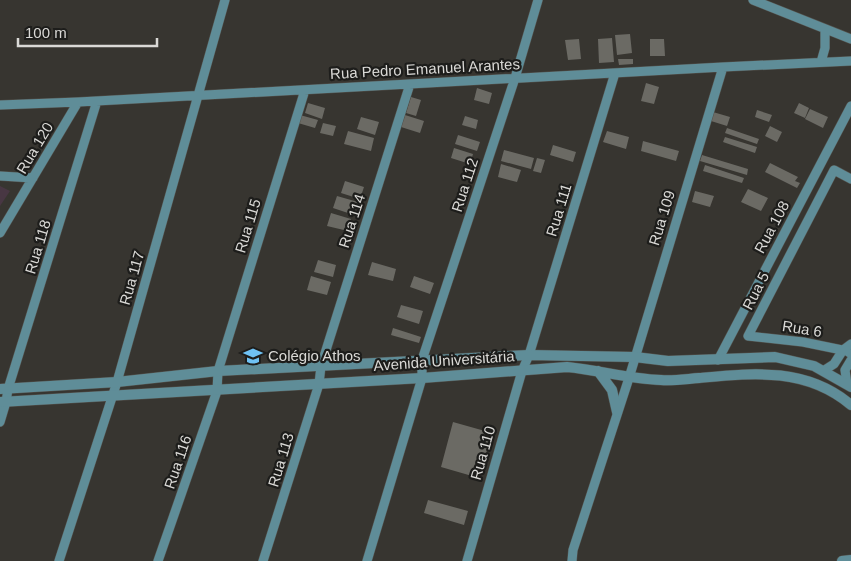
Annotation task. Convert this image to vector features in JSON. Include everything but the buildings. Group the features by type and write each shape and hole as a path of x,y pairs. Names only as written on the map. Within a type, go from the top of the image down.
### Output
{"street":[{"name":"Rua 117","path":"59,561 117,382 225,0"},
{"name":"Rua 112","path":"422,378 422,360 515,78 538,0"},
{"path":"753,0 851,39"},
{"path":"821,62 825,48 825,29"},
{"name":"Rua Pedro Emanuel Arantes","path":"0,105 198,96 723,66 851,61"},
{"name":"Rua 109","path":"629,378 723,66"},
{"name":"Rua 111","path":"529,355 615,72"},
{"name":"Rua 114","path":"320,366 410,84"},
{"name":"Rua 115","path":"218,371 305,90"},
{"name":"Rua 118","path":"0,422 4,389 97,101"},
{"name":"Rua 120","path":"0,233 78,102"},
{"name":"Rua 108","path":"718,360 851,106"},
{"name":"Rua 5","path":"748,336 834,170 851,179"},
{"path":"0,176 33,178"},
{"name":"Rua 6","path":"748,336 803,342 847,352"},
{"path":"824,371 847,352 851,344"},
{"name":"Avenida Universitária","path":"4,389 117,382 218,371 529,355 635,357 671,360 775,357 814,366 849,386"},
{"name":"Rua 110","path":"467,561 522,371 529,355"},
{"path":"671,360 675,380"},
{"path":"849,386 845,370 851,360"},
{"name":"Rua 113","path":"263,561 319,384 320,366"},
{"name":"Avenida Universitária","path":"3,402 217,391 567,367 629,378 663,380 776,374 801,378 833,393 851,406"},
{"name":"Rua 116","path":"158,561 217,391 218,371"},
{"path":"598,371 612,390 617,412"},
{"path":"367,561 422,378"},
{"path":"572,561 572,550 629,378"},
{"path":"842,561 851,560"}],"shaded area":[{"path":"0,186 10,191 0,206"}],"place":[{"name":"Colégio Athos","path":"253,356"}]}
